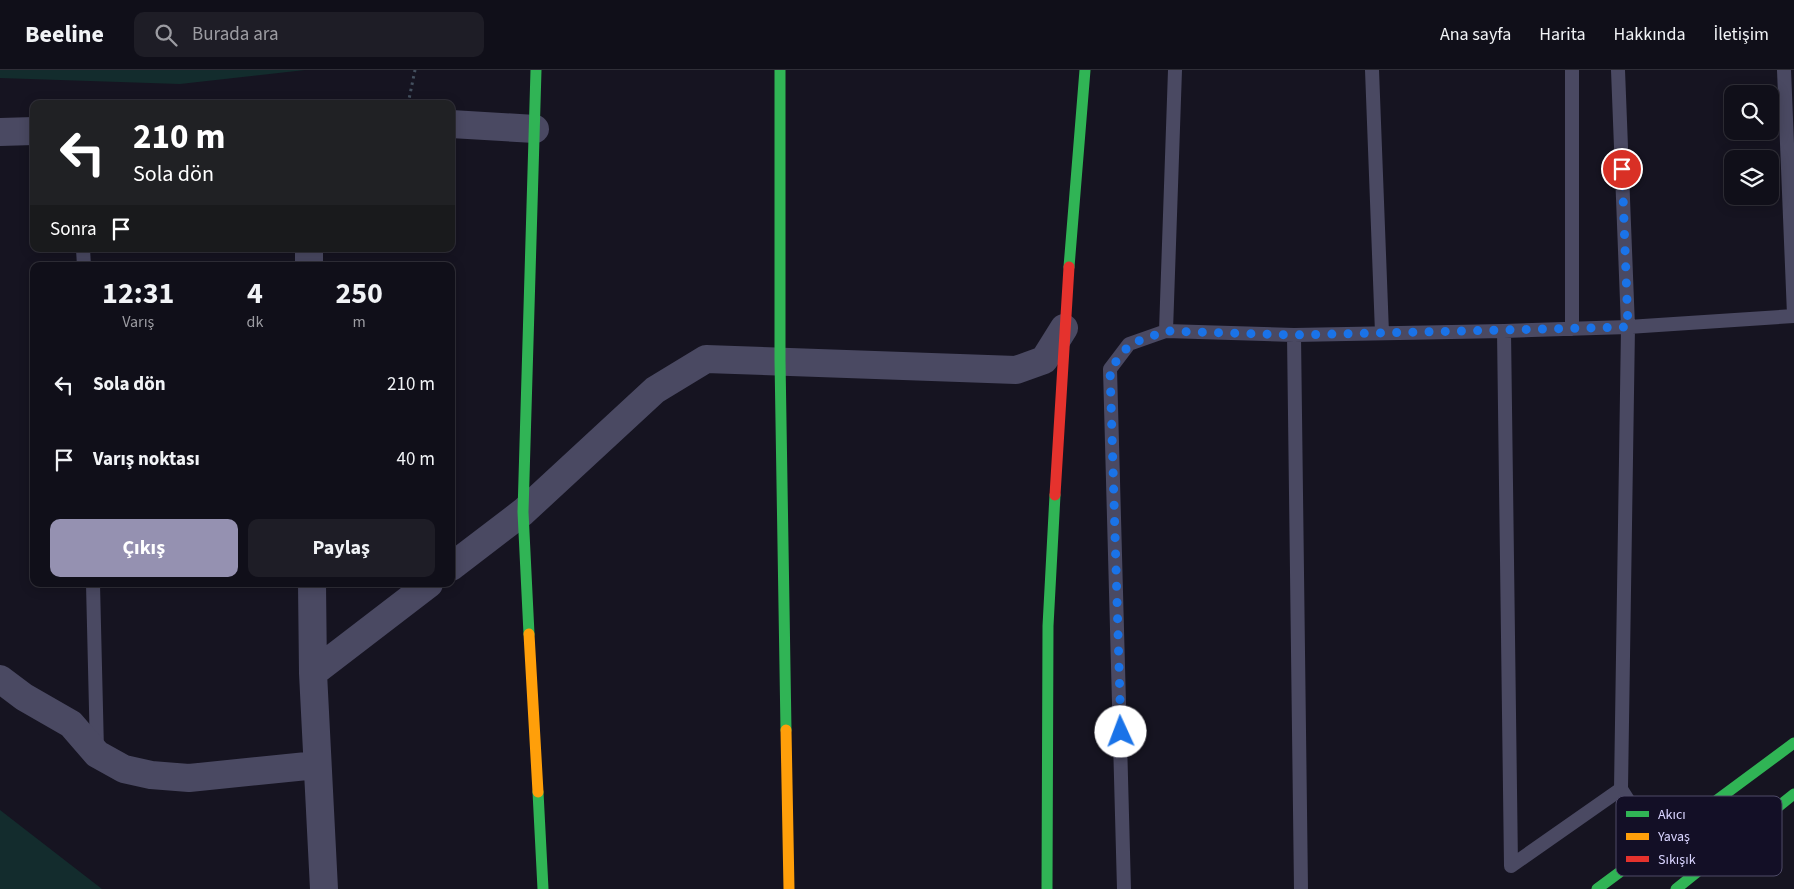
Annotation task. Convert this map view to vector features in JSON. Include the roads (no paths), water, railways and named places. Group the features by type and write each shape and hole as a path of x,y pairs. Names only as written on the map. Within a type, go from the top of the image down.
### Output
{"street":[{"path":"536,70 523,512 543,889"},
{"path":"780,70 780,360 789,889"},
{"path":"1047,889 1048,626 1064,328 1085,70"},
{"path":"455,124 535,129"},
{"path":"0,132 30,130"},
{"path":"455,564 523,512 655,390 706,359 780,360 1016,370 1044,360 1064,328"},
{"path":"312,587 313,672 324,889"},
{"path":"313,672 425,587"},
{"path":"0,679 24,696 71,724 97,754 124,770 151,775 189,778 317,765"},
{"path":"1722,796 1794,743"},
{"path":"1782,804 1794,794"},
{"path":"1597,889 1616,875"},
{"path":"1676,889 1692,876"}],"lane":[{"path":"1166,331 1175,70"},
{"path":"1372,70 1382,333"},
{"path":"1572,70 1572,329"},
{"path":"1618,70 1628,327 1620,789 1625,796"},
{"path":"1124,889 1125,849 1110,369 1130,344 1166,331 1294,335 1572,329 1794,316 1784,70"},
{"path":"1504,330 1511,866 1620,789"},
{"path":"1294,335 1301,889"},
{"path":"93,587 97,754"}]}
